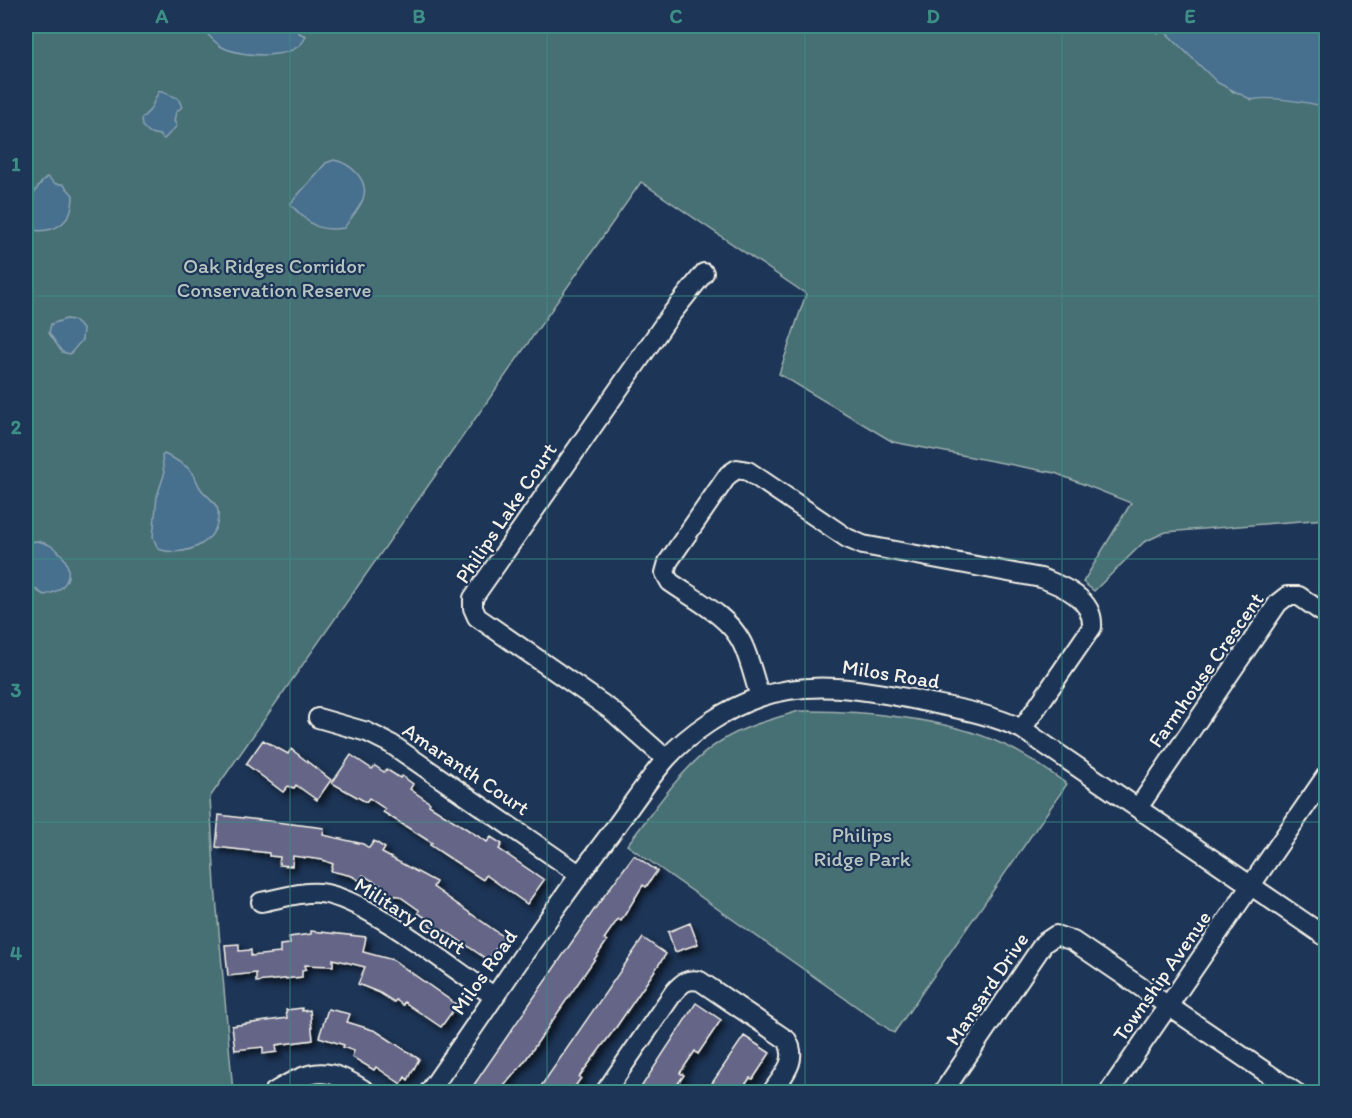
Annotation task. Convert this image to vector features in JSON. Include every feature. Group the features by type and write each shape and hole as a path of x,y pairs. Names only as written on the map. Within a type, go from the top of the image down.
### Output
{"street":[{"name":"Philips Lake Court","path":"666,759 611,710 477,617 473,608 473,598 669,317 704,273"},
{"path":"760,697 742,642 736,633 728,623 670,582 665,573 668,562 721,484 737,469 748,471 832,528 863,545 1041,578 1058,584 1081,599 1093,616 1092,627 1022,729"},
{"name":"Farmhouse Crescent","path":"1138,808 1278,603 1287,596 1299,596 1326,615"},
{"name":"Milos Road","path":"429,1092 579,874 666,759 708,725 760,697 802,688 854,687 960,708 1007,722 1022,729 1326,937"},
{"name":"Amaranth Court","path":"318,718 367,732 391,744 579,874"},
{"path":"1251,885 1326,776"},
{"name":"Township Avenue","path":"1109,1092 1251,885"},
{"name":"Military Court","path":"261,902 318,893 342,897 366,910 495,997"},
{"name":"Mansard Drive","path":"943,1092 1044,943 1056,935 1073,940 1169,1005"},
{"path":"605,1092 674,992 684,981 692,979 700,981 787,1040 793,1051 791,1064 772,1092"},
{"path":"1169,1005 1294,1092"},
{"path":"274,1092 297,1078 323,1072 343,1078 367,1092"}],"green space":[{"name":"Oak Ridges Corridor Conservation Reserve","path":"26,26 1167,26 1192,44 1233,92 1274,89 1326,98 1326,519 1166,532 1144,542 1094,591 1083,582 1131,503 1055,473 893,442 779,374 806,294 641,182 210,797 215,886 233,1092 26,1092"},
{"name":"Philips Ridge Park","path":"799,711 874,714 954,727 1009,747 1067,784 894,1033 627,845 670,789 707,751 740,731"}],"water":[{"path":"200,26 300,26 299,33 306,36 301,44 292,50 256,55 224,48"},
{"path":"1150,26 1326,26 1326,107 1278,99 1252,100 1218,83 1163,30 1158,33"},
{"path":"159,91 178,98 182,107 176,112 174,121 177,126 164,139 159,135 149,133 142,126 141,119 150,110"},
{"path":"334,160 346,165 357,174 364,185 364,192 360,206 344,228 326,229 308,221 290,204 326,163"},
{"path":"47,177 56,184 63,184 73,195 70,213 66,220 53,229 26,229 30,201 37,188"},
{"path":"66,319 73,320 83,329 82,340 70,354 62,352 49,333 51,324"},
{"path":"164,454 189,469 201,489 214,502 218,511 213,532 207,540 189,550 178,552 158,549 153,537 157,496 164,475 162,456"},
{"path":"34,541 56,549 63,557 68,575 65,584 57,591 44,595 27,580 26,546"}],"building":[{"path":"263,740 288,754 291,749 331,780 317,800 296,785 294,788 288,786 283,792 246,764"},
{"path":"351,755 372,769 375,766 384,772 386,769 400,778 402,776 413,784 410,789 430,803 429,805 487,842 491,837 502,844 499,849 544,880 527,904 486,875 483,880 430,845 432,843 383,812 385,809 369,798 366,802 332,783"},
{"path":"219,815 324,828 323,835 363,844 369,848 374,841 385,848 382,853 436,882 433,887 504,937 488,960 444,930 441,933 424,921 426,918 418,913 419,910 399,896 386,895 381,889 383,887 363,875 360,881 352,876 331,871 333,864 323,860 293,856 292,866 279,865 280,857 269,856 269,853 216,847"},
{"path":"634,855 657,871 646,887 643,885 621,921 618,919 604,939 607,941 524,1062 499,1092 469,1092 596,907"},
{"path":"690,923 698,944 675,952 668,932"},
{"path":"311,931 366,937 363,952 393,960 457,1005 441,1027 404,1002 403,1005 396,1000 394,1002 358,984 365,967 333,959 333,966 305,965 306,969 302,970 302,977 256,982 256,973 228,976 225,945 239,944 239,951 251,950 251,956 280,953 280,945 290,944 289,937 311,934"},
{"path":"643,938 666,954 617,1026 579,1077 581,1078 571,1092 537,1092"},
{"path":"696,1003 721,1020 698,1054 695,1051 680,1073 684,1075 672,1092 638,1092"},
{"path":"302,1008 302,1011 310,1010 313,1040 276,1045 277,1052 263,1054 263,1047 235,1050 232,1026 287,1018 286,1010"},
{"path":"328,1009 350,1014 347,1022 376,1031 419,1059 408,1080 405,1077 401,1084 376,1067 374,1070 352,1057 354,1051 343,1047 344,1045 319,1037"},
{"path":"744,1036 770,1053 753,1079 750,1078 740,1092 706,1092"}]}
